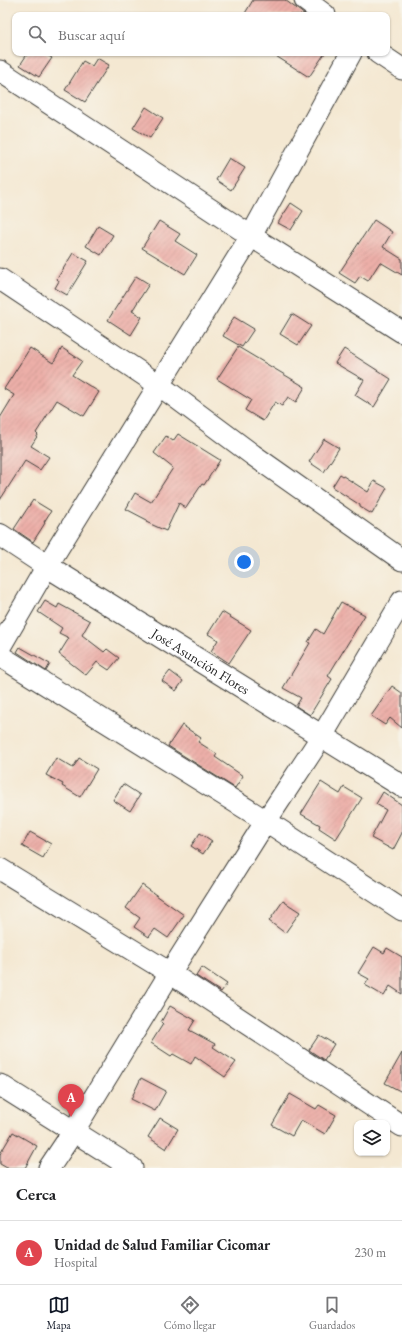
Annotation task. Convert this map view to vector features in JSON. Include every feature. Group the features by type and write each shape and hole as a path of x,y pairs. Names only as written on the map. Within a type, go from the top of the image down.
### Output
{"street":[{"path":"305,0 321,12"},
{"path":"0,647 47,566 251,236 349,56"},
{"path":"382,56 402,69"},
{"path":"0,70 251,236 402,332"},
{"path":"0,279 159,385 253,455 402,560"},
{"name":"José Asunción Flores","path":"0,535 47,566 402,786"},
{"path":"49,1168 74,1132 170,973 266,821 322,736 402,601"},
{"path":"0,656 266,821 402,910"},
{"path":"0,869 170,973 402,1126"},
{"path":"0,1085 132,1168"}],"building":[{"path":"253,0 285,0 301,12 246,12"},
{"path":"26,56 49,56 52,58 39,77 20,65"},
{"path":"276,56 323,56 309,77"},
{"path":"97,58 109,65 85,102 65,90 83,61 92,66"},
{"path":"146,107 163,118 150,138 133,128"},
{"path":"229,158 245,168 231,190 216,180"},
{"path":"291,203 303,211 291,230 278,223"},
{"path":"374,220 392,232 383,247 402,259 402,275 380,262 368,281 360,276 355,283 339,273"},
{"path":"159,221 180,234 175,241 197,255 185,274 142,248"},
{"path":"98,226 113,235 101,255 86,246"},
{"path":"73,253 88,261 67,295 55,288 59,281 57,279"},
{"path":"136,276 149,284 132,311 142,317 131,335 108,320"},
{"path":"292,314 311,326 298,345 280,334"},
{"path":"234,317 254,329 242,347 223,336"},
{"path":"238,347 305,387 296,402 288,397 282,406 275,402 263,421 245,410 251,400 217,379"},
{"path":"30,348 53,363 62,348 82,361 72,375 99,392 84,416 57,400 36,433 38,435 31,446 49,457 40,470 25,461 0,500 0,418 14,395 4,389"},
{"path":"344,349 391,379 374,407 355,395 364,380 335,363"},
{"path":"178,434 220,460 204,485 202,484 186,508 179,503 166,531 146,522 147,520 126,509 135,493 151,502 173,468 154,453 166,436 173,441"},
{"path":"324,439 339,448 324,472 309,462"},
{"path":"340,474 368,492 374,481 387,488 372,514 332,487"},
{"path":"33,500 51,511 33,542 14,529"},
{"path":"45,601 57,608 59,604 90,621 82,635 104,652 107,649 119,658 109,670 97,662 86,675 59,654 69,638 59,633 62,628 38,612"},
{"path":"341,602 365,615 328,676 332,679 310,715 296,706 301,698 283,688 310,643 308,642 316,629 323,634"},
{"path":"222,612 251,630 229,663 211,651 218,640 208,634"},
{"path":"20,647 50,664 46,671 17,652"},
{"path":"170,671 183,681 176,691 162,681"},
{"path":"392,686 402,693 402,728 390,718 385,725 371,716"},
{"path":"182,725 201,738 198,742 217,754 215,757 243,776 235,788 168,746"},
{"path":"56,758 73,768 79,758 97,769 80,797 62,786 63,784 46,775"},
{"path":"321,782 340,794 344,787 362,798 336,839 319,828 320,825 301,814"},
{"path":"123,784 140,795 130,811 113,800"},
{"path":"383,792 402,805 402,833 393,850 371,838 386,810 376,804"},
{"path":"30,832 51,844 43,858 22,846"},
{"path":"200,833 212,841 203,854 191,846"},
{"path":"142,885 184,915 168,938 155,929 149,937 134,927 140,918 126,908"},
{"path":"283,901 300,912 285,933 269,921"},
{"path":"374,947 384,953 387,948 402,957 402,994 390,986 384,996 365,985 369,979 358,973"},
{"path":"202,967 227,984 221,992 196,976"},
{"path":"170,1006 195,1020 189,1030 215,1044 213,1047 236,1062 225,1077 195,1056 191,1064 173,1054 171,1056 151,1043 163,1024 161,1022"},
{"path":"319,1035 334,1044 324,1060 309,1050"},
{"path":"402,1053 402,1092 385,1083"},
{"path":"141,1078 166,1091 155,1111 131,1099"},
{"path":"290,1094 316,1109 319,1105 336,1115 325,1134 301,1120 292,1136 272,1125"},
{"path":"160,1118 178,1129 166,1149 148,1137"},
{"path":"13,1132 37,1146 25,1168 7,1168 0,1164 0,1154"}],"place":[{"name":"Unidad de Salud Familiar Cicomar","path":"71,1117"}]}
